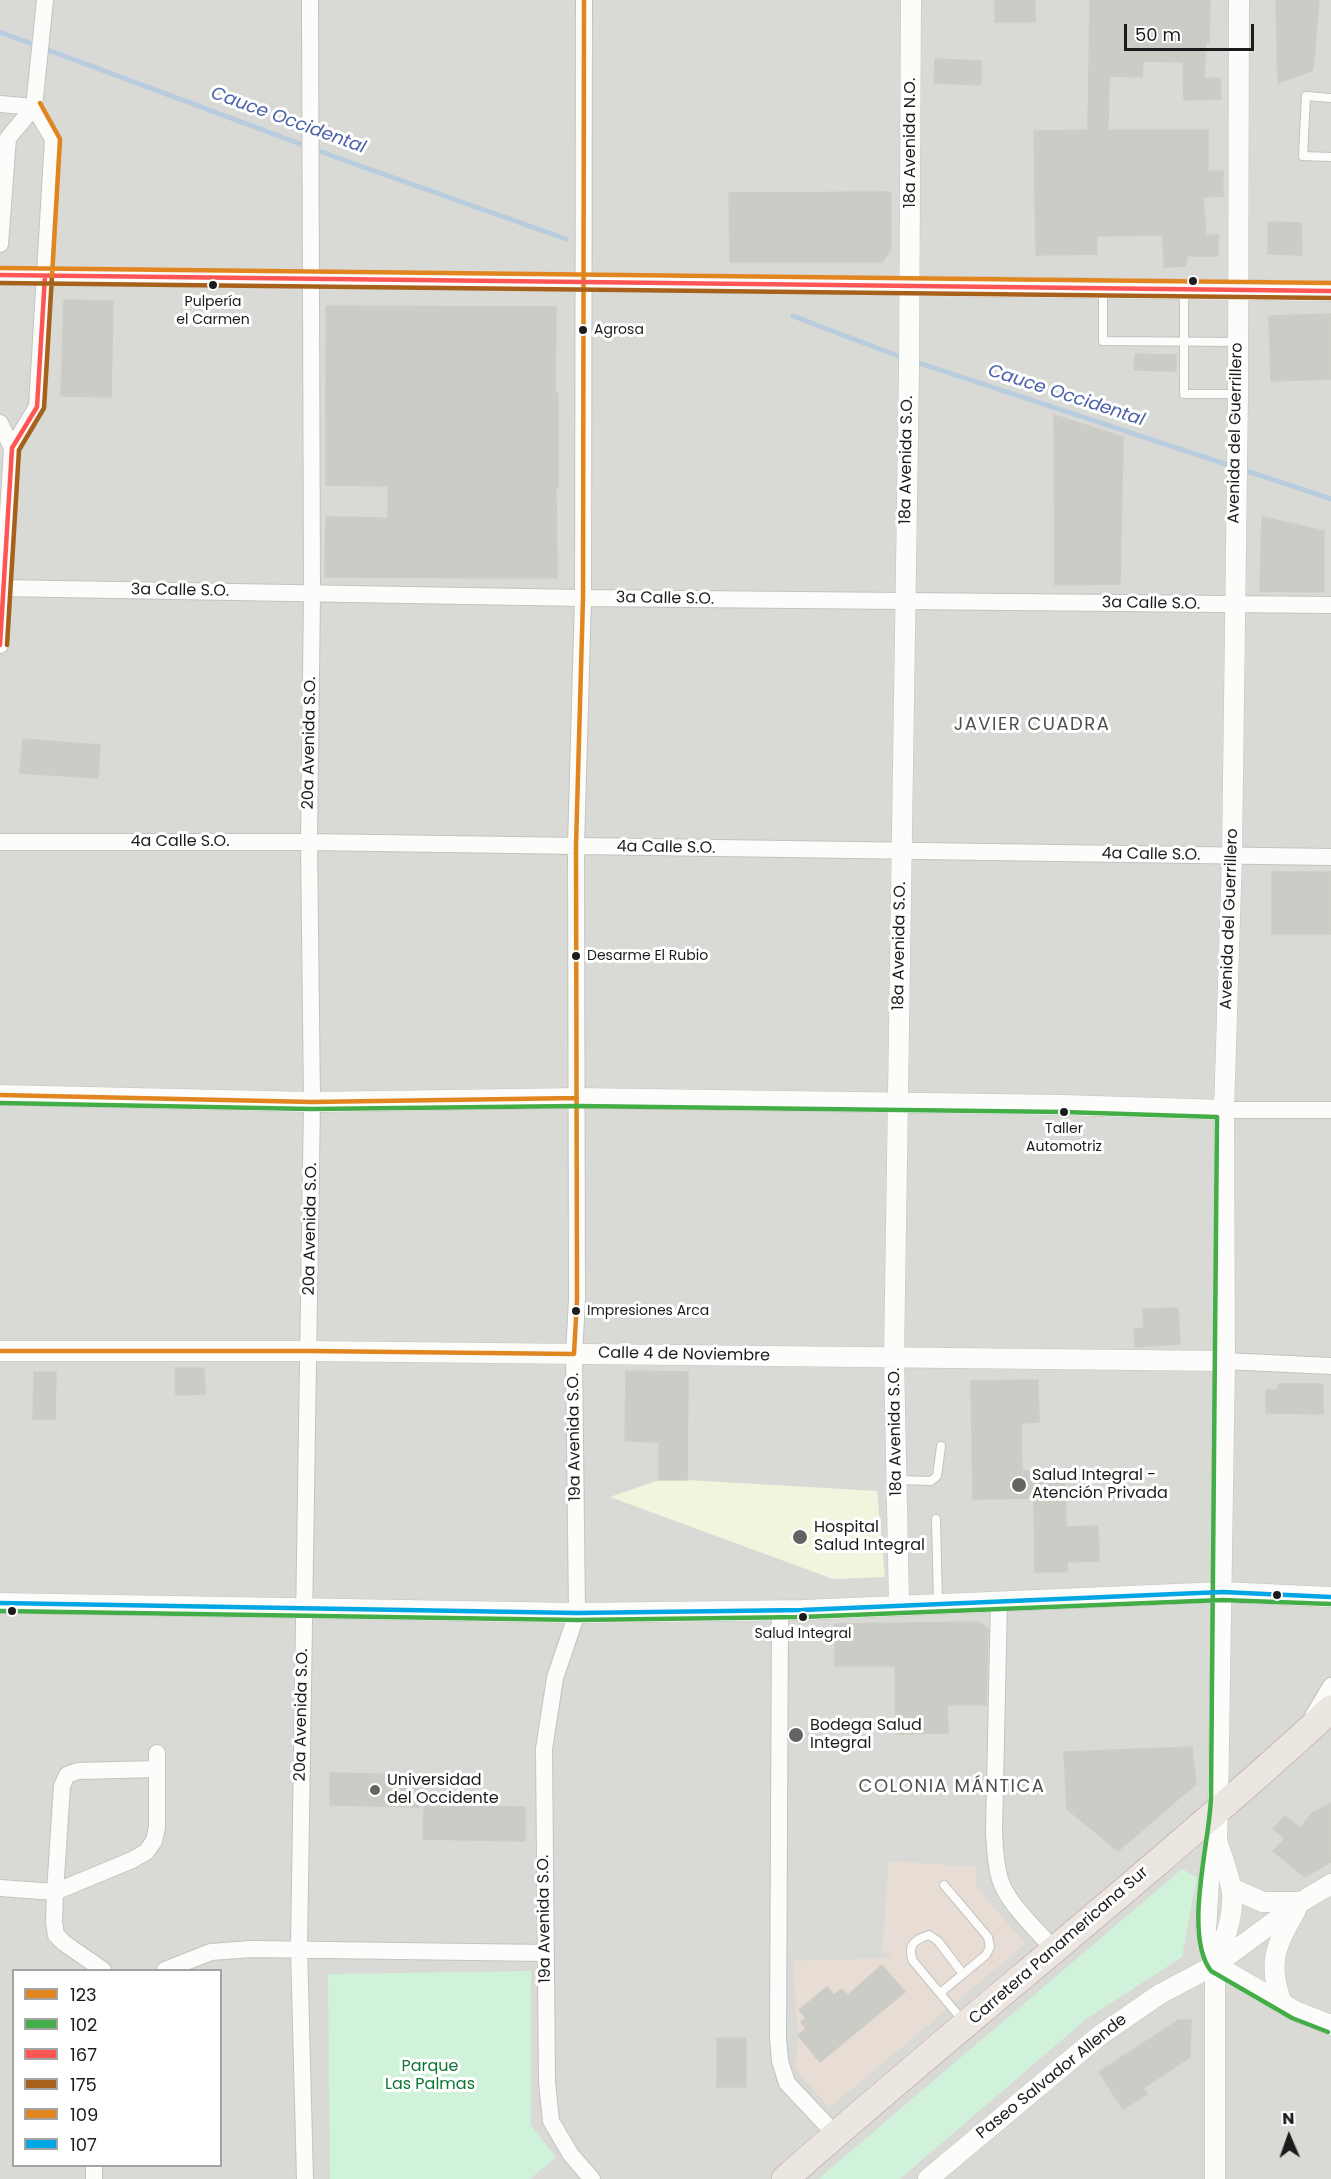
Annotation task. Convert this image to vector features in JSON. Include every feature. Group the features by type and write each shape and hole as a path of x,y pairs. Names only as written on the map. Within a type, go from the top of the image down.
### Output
{"highway":[{"name":"Carretera Panamericana Sur","path":"785,2179 835,2134 967,2025 1218,1810 1298,1741 1331,1709"}],"street":[{"path":"0,244 8,138 34,107 45,0"},
{"name":"20a Avenida S.O.","path":"304,2179 299,1948 312,1102 309,842 312,593 310,0"},
{"name":"19a Avenida S.O.","path":"584,0 582,598 576,846 577,1300 574,1354 577,1613 555,1678 544,1749 547,2082 551,2121 571,2155 592,2179"},
{"name":"18a Avenida N.O.","path":"910,286 911,0"},
{"name":"Avenida del Guerrillero","path":"1215,2179 1215,1965 1206,1931 1209,1881 1218,1810 1222,1592 1225,1362 1224,1110 1232,856 1238,394 1239,0"},
{"path":"0,104 34,107"},
{"path":"0,645 12,448 37,407 53,140 34,107"},
{"path":"0,275 1331,291"},
{"name":"18a Avenida S.O.","path":"899,1606 894,1357 910,286"},
{"path":"0,423 12,448"},
{"name":"3a Calle S.O.","path":"2,588 582,598 1331,605"},
{"name":"4a Calle S.O.","path":"0,842 309,842 1331,857"},
{"path":"0,1095 312,1102 577,1098 1331,1110"},
{"name":"Calle 4 de Noviembre","path":"0,1351 309,1351 894,1357 1225,1362 1331,1366"},
{"path":"0,1603 577,1613 780,1610 1222,1592 1331,1598"},
{"path":"999,1600 994,1832 996,1860 1000,1881 1010,1898 1054,1950"},
{"path":"780,1610 779,2049 787,2083 835,2134"},
{"path":"1298,1741 1331,1686"},
{"path":"0,1888 55,1892 146,1852 154,1841 157,1827 157,1761 78,1771 67,1775 62,1786 55,1892 56,1935 64,1944 100,1969"},
{"name":"Avenida del Guerrillero","path":"1215,1965 1228,1930 1231,1888 1216,1838"},
{"name":"Paseo Salvador Allende","path":"928,2179 1099,2036 1160,1994 1215,1965 1301,1902 1331,1884"},
{"path":"1231,1888 1263,1902 1301,1902 1274,1954 1274,1973 1283,2005"},
{"path":"170,1969 211,1952 252,1948 546,1953"},
{"path":"1215,1965 1283,2005 1331,2025"}],"lane":[{"path":"1331,98 1306,96 1303,156 1331,157"},
{"path":"1103,288 1103,341 1238,342"},
{"path":"1184,289 1184,394 1238,394"},
{"path":"896,1479 931,1481 937,1476 941,1446"},
{"path":"936,1519 938,1604"},
{"path":"940,1993 986,1955 990,1947 988,1937 944,1886"},
{"path":"963,1974 938,1941 929,1935 912,1945 910,1952 914,1961 967,2025"}],"shaded area":[{"path":"0,0 1331,0 1331,2179 0,2179"},
{"name":"Hospital Salud Integral","path":"659,1480 877,1491 885,1577 833,1579 610,1497"},
{"path":"889,1861 977,1867 976,1886 1025,1944 829,2108 796,2069 798,2035 793,1961 892,1958 882,1949"}],"green space":[{"path":"1182,1869 1197,1877 1182,1957 1085,2020 900,2179 818,2179"},
{"name":"Parque Las Palmas","path":"531,1971 531,2125 556,2157 530,2179 330,2179 328,1974"}],"building":[{"path":"995,0 1035,0 1035,22 995,22"},
{"path":"1090,0 1210,0 1209,42 1206,42 1204,78 1220,78 1221,99 1184,100 1183,62 1143,61 1142,77 1109,76 1108,130 1208,130 1208,171 1223,171 1223,196 1203,197 1206,235 1218,235 1218,256 1187,256 1186,266 1164,267 1163,235 1097,236 1097,254 1036,255 1034,131 1088,130"},
{"path":"1276,0 1319,0 1313,70 1278,83"},
{"path":"935,59 981,61 981,85 934,83"},
{"path":"891,192 891,249 882,262 730,262 729,193"},
{"path":"1268,222 1301,223 1302,255 1268,254"},
{"path":"64,300 113,301 111,397 61,396"},
{"path":"326,306 556,307 557,578 325,577 326,517 388,518 388,486 326,485"},
{"path":"1331,314 1331,379 1271,381 1269,316"},
{"path":"1135,354 1176,355 1176,371 1134,370"},
{"path":"1054,415 1123,437 1120,584 1055,585"},
{"path":"1262,517 1324,531 1324,592 1260,591"},
{"path":"23,739 100,745 98,778 20,773"},
{"path":"1272,872 1331,872 1331,934 1272,934"},
{"path":"1178,1308 1180,1344 1135,1347 1134,1329 1144,1328 1143,1309"},
{"path":"175,1368 204,1368 205,1394 176,1395"},
{"path":"626,1371 688,1372 687,1480 659,1480 659,1442 625,1441"},
{"path":"34,1372 56,1372 55,1419 33,1419"},
{"name":"Salud Integral - Atención Privada","path":"1038,1380 1039,1422 1021,1423 1022,1471 1065,1470 1066,1527 1098,1526 1099,1561 1067,1562 1067,1572 1035,1572 1034,1498 973,1499 971,1381"},
{"path":"1278,1384 1323,1384 1323,1414 1266,1413 1266,1390 1278,1390"},
{"path":"979,1622 988,1629 986,1705 947,1705 948,1733 896,1734 895,1666 835,1666 835,1624"},
{"path":"1192,1747 1196,1784 1118,1851 1067,1809 1064,1752"},
{"name":"Universidad del Occidente","path":"330,1773 419,1775 419,1807 330,1805"},
{"path":"1331,1803 1331,1862 1305,1877 1273,1851 1285,1839 1273,1829 1285,1816 1300,1828 1311,1814"},
{"path":"424,1806 525,1807 525,1841 423,1839"},
{"path":"882,1965 905,1992 820,2062 798,2035 806,2029 801,2022 806,2018 799,2010 827,1987 834,1995 842,1989 848,1995"},
{"path":"1179,2020 1191,2020 1190,2057 1143,2088 1147,2094 1123,2109 1099,2072"},
{"path":"717,2038 746,2038 746,2087 717,2087"}],"waterway":[{"name":"Cauce Occidental","path":"0,32 338,158 566,239"},
{"name":"Cauce Occidental","path":"793,316 898,356 1331,499"}],"transit line":[{"name":"123","path":"0,1351 574,1354 577,1300 576,846 583,598 584,0"},
{"name":"109","path":"40,103 60,139 52,276"},
{"name":"109","path":"0,268 1331,283"},
{"name":"167","path":"0,275 1331,291"},
{"name":"167","path":"0,645 12,448 37,407 45,276"},
{"name":"175","path":"7,645 19,450 44,408 52,276"},
{"name":"175","path":"0,283 1331,298"},
{"name":"123","path":"0,1095 312,1102 577,1098"},
{"name":"102","path":"0,1103 312,1109 577,1106 1064,1112 1217,1117 1211,1797 1200,1887 1199,1935 1203,1955 1211,1971 1292,2018 1328,2032"},
{"name":"107","path":"0,1603 577,1613 802,1610 1222,1592 1331,1597"},
{"name":"102","path":"0,1611 577,1620 802,1617 1222,1600 1331,1604"}],"place":[{"name":"Pulpería el Carmen","path":"213,285"},
{"name":"Agrosa","path":"583,330"},
{"name":"Desarme El Rubio","path":"576,956"},
{"name":"Taller Automotriz","path":"1064,1112"},
{"name":"Impresiones Arca","path":"576,1311"},
{"name":"Salud Integral - Atención Privada","path":"1019,1485"},
{"name":"Hospital Salud Integral","path":"800,1537"},
{"name":"Salud Integral","path":"803,1617"},
{"name":"Bodega Salud Integral","path":"796,1735"},
{"name":"Universidad del Occidente","path":"375,1790"}],"district":[{"name":"JAVIER CUADRA","path":"1032,725"},
{"name":"COLONIA MÁNTICA","path":"952,1787"}]}
